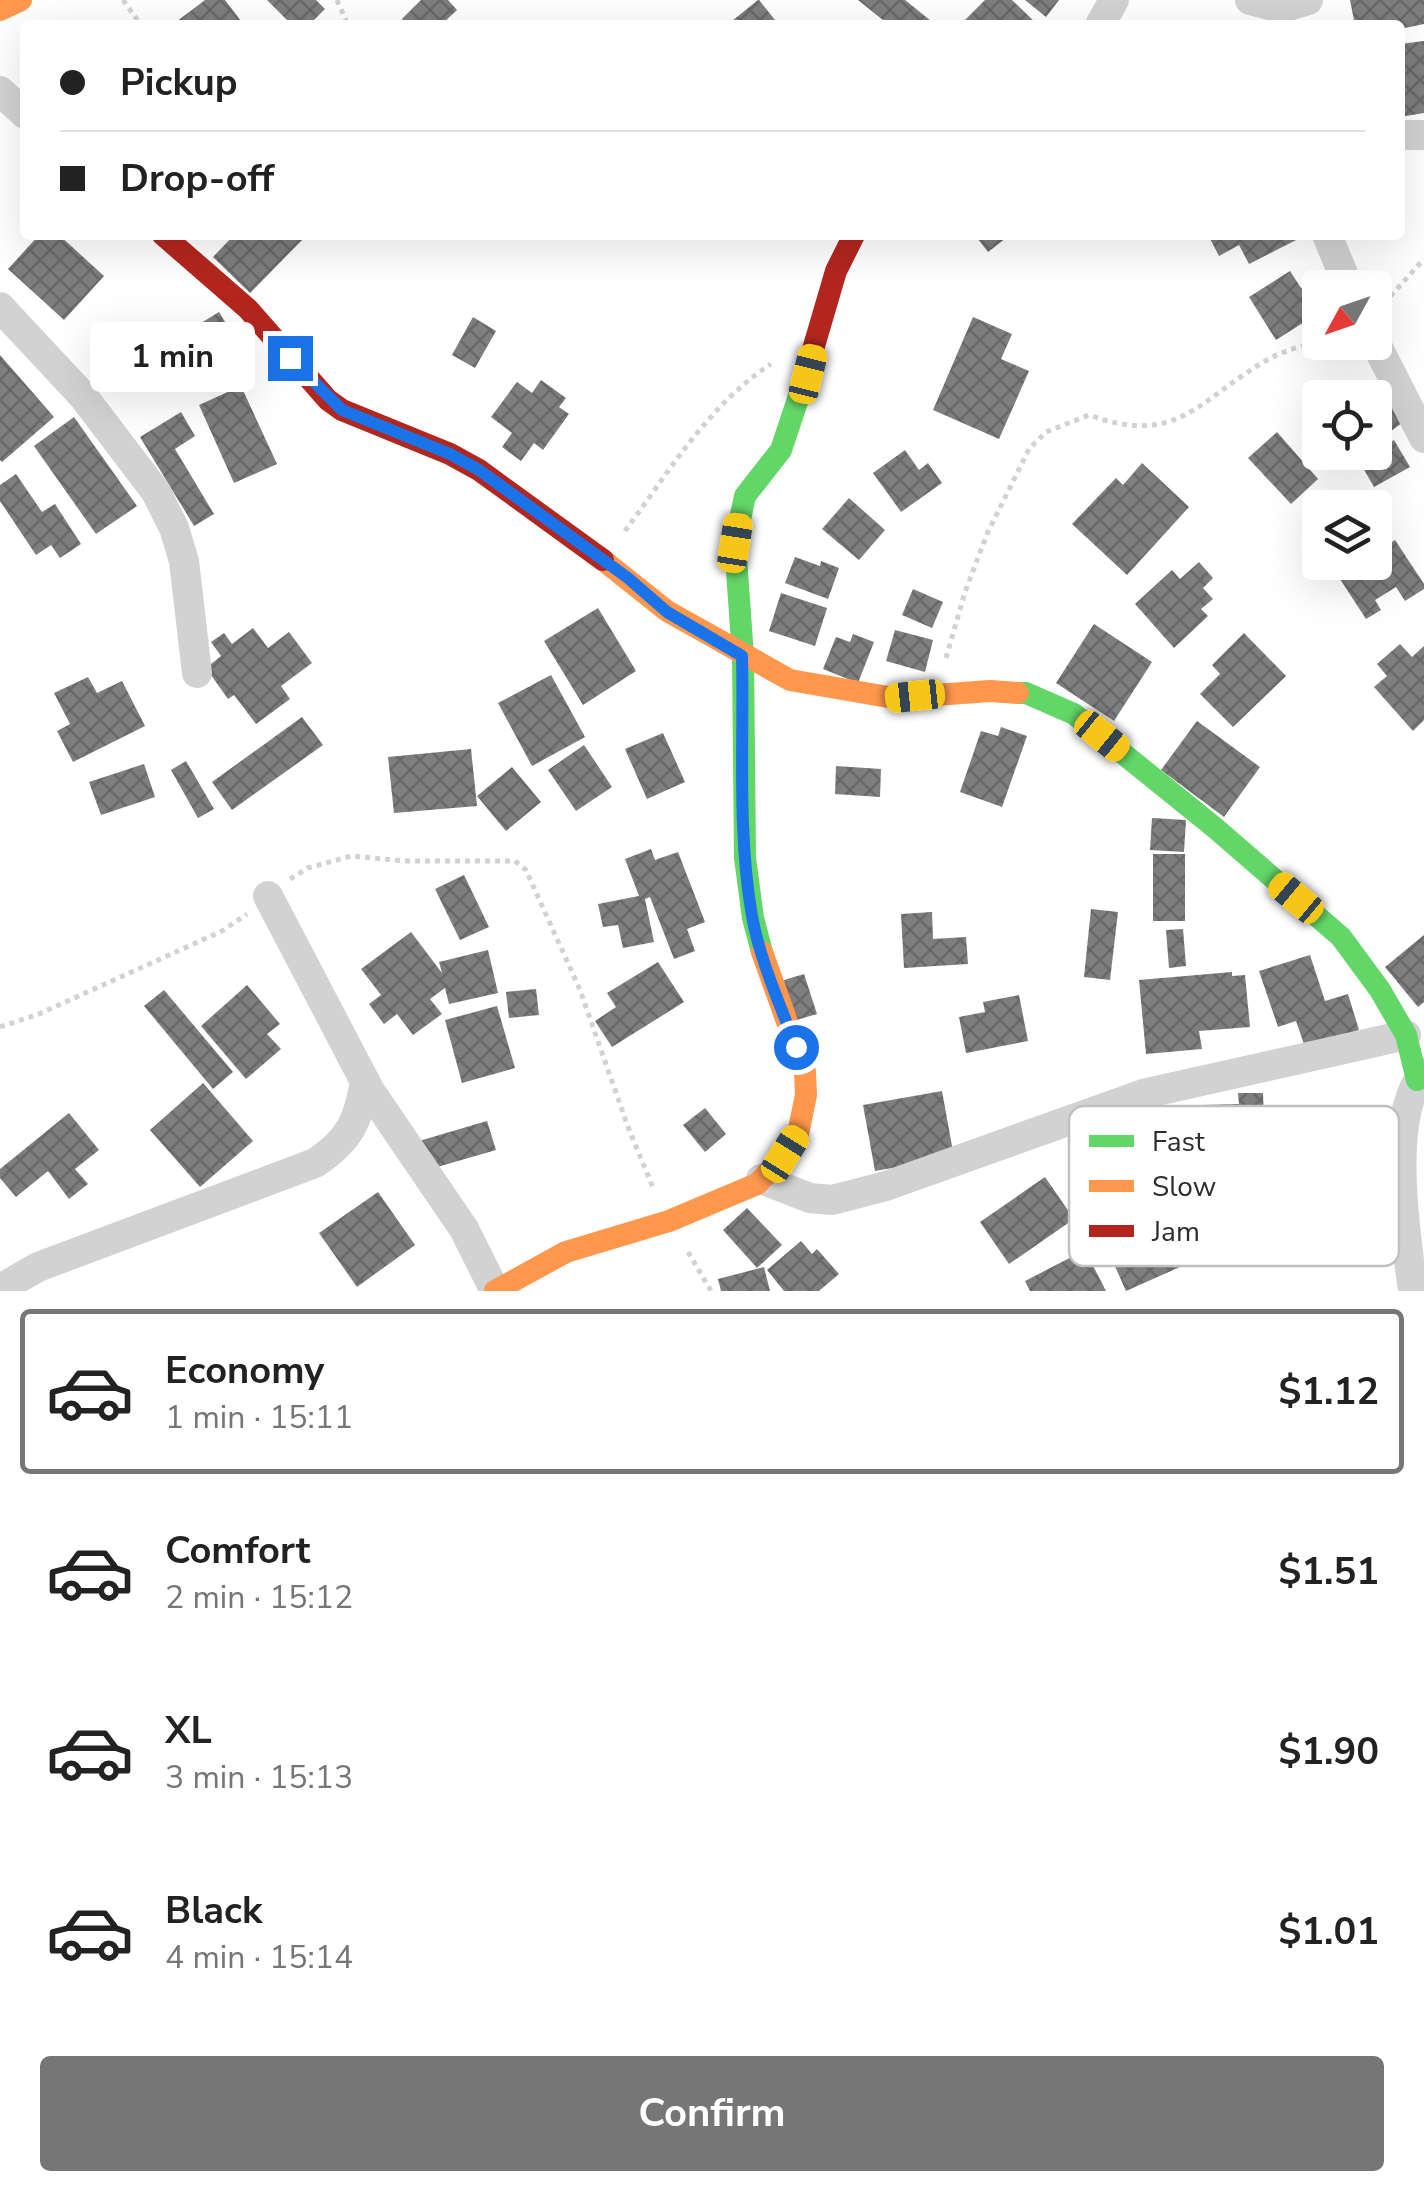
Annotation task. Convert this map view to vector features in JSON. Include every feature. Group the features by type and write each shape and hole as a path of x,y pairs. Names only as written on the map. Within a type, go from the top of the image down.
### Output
{"street":[{"path":"0,10 21,0"},
{"path":"1252,0 1281,8 1308,0"},
{"path":"0,91 20,109"},
{"path":"169,240 248,309 328,400 355,417 450,454 479,470 628,578 667,612 742,656 790,680 845,692 894,698 990,691 1026,693 1074,714 1201,816 1341,937 1380,990 1406,1035 1420,1076 1402,1122 1413,1291"},
{"path":"268,896 366,1082 464,1229 495,1291 566,1252 668,1220 762,1179 785,1154 798,1134 806,1095 805,1072 766,970 752,918 745,858 742,656 735,543 740,512 752,483 781,450 836,271 852,240"},
{"path":"1329,240 1342,270"},
{"path":"0,308 83,396 156,492 184,560 197,673"},
{"path":"1383,360 1424,438"},
{"path":"1109,1106 1143,1094 1406,1035"},
{"path":"0,1290 38,1267 316,1163 333,1152 359,1116 366,1082"},
{"path":"762,1179 810,1198 832,1200 886,1186 1069,1120"}],"path":[{"path":"1392,294 1424,259"},
{"path":"602,562 707,421 745,381 819,330"},
{"path":"936,694 965,592 987,534 1029,449 1046,432 1090,415 1120,426 1171,422 1272,357 1302,346"},
{"path":"0,1027 38,1014 222,931 308,868 350,856 405,861 516,860 526,870 580,990 628,1128 668,1220 711,1291"}],"building":[{"path":"205,0 225,0 240,20 179,20"},
{"path":"267,0 316,0 325,9 314,20 287,20"},
{"path":"421,0 448,0 457,10 446,20 402,19"},
{"path":"758,0 775,20 733,20"},
{"path":"858,0 905,0 930,20 883,20"},
{"path":"985,0 1012,0 1033,20 965,20"},
{"path":"1025,0 1059,0 1046,17"},
{"path":"1350,0 1424,0 1424,24 1405,28 1405,20 1354,20"},
{"path":"1424,41 1424,113 1405,116 1405,43"},
{"path":"34,240 64,240 104,276 64,320 8,269"},
{"path":"229,240 302,240 250,293 213,257"},
{"path":"979,240 1004,240 988,252"},
{"path":"1211,240 1296,240 1249,264 1239,245 1219,256"},
{"path":"1290,271 1302,287 1302,323 1276,340 1249,297"},
{"path":"219,312 240,346 203,368 183,334"},
{"path":"473,317 496,331 475,368 452,355"},
{"path":"973,317 1012,334 1001,359 1029,371 999,439 933,410"},
{"path":"0,355 54,417 2,462 0,460"},
{"path":"541,380 566,398 559,407 569,414 543,450 534,443 521,461 502,447 512,433 491,417 517,382 532,393"},
{"path":"241,386 277,464 234,483 199,405"},
{"path":"1392,400 1406,420 1392,430"},
{"path":"181,412 195,436 175,449 214,514 194,526 140,437"},
{"path":"74,417 137,506 96,534 34,446"},
{"path":"1277,432 1302,461 1302,470 1310,470 1318,479 1291,504 1248,458"},
{"path":"1392,441 1410,467 1374,487 1364,470 1392,470"},
{"path":"905,450 919,470 928,463 942,483 901,512 873,473"},
{"path":"1142,463 1189,507 1127,575 1072,524 1116,478 1123,485"},
{"path":"16,474 42,512 55,504 81,544 60,558 51,545 36,555 0,501 0,485"},
{"path":"849,498 885,530 859,560 822,529"},
{"path":"1395,540 1424,589 1405,601 1396,587 1375,600 1381,610 1366,619 1341,580 1392,580"},
{"path":"795,557 839,568 828,599 785,583"},
{"path":"1199,562 1213,578 1203,588 1213,599 1201,609 1208,616 1174,648 1135,604 1172,570 1180,579"},
{"path":"913,589 943,602 932,628 902,615"},
{"path":"781,593 827,608 815,646 769,631"},
{"path":"598,608 636,671 583,705 544,641"},
{"path":"1094,624 1152,662 1114,721 1056,683"},
{"path":"253,628 268,648 289,632 312,663 281,686 290,699 256,724 234,695 228,699 206,668 221,656 211,642 224,633 232,644"},
{"path":"895,630 933,640 925,672 886,661"},
{"path":"1244,633 1286,676 1233,727 1200,694 1220,674 1212,665"},
{"path":"853,634 874,642 858,683 823,669 836,637 850,642"},
{"path":"1400,644 1412,657 1424,646 1424,720 1413,731 1374,687 1387,676 1377,664"},
{"path":"551,675 585,737 532,766 498,703"},
{"path":"88,677 97,693 122,681 145,726 73,762 57,731 70,724 54,693"},
{"path":"302,717 323,745 232,810 212,782"},
{"path":"1197,721 1260,767 1224,817 1161,770"},
{"path":"1001,727 1027,736 1002,807 960,792 981,731 998,736"},
{"path":"663,733 685,782 647,799 625,749"},
{"path":"584,745 612,787 576,811 548,770"},
{"path":"471,749 477,806 394,813 388,757"},
{"path":"186,761 214,809 198,818 171,770"},
{"path":"144,764 155,797 101,815 89,782"},
{"path":"836,766 881,769 880,797 835,794"},
{"path":"512,767 541,802 506,831 477,796"},
{"path":"1152,818 1186,820 1184,852 1150,850"},
{"path":"651,849 655,860 678,852 705,922 687,929 695,951 674,959 650,897 645,899 654,942 623,948 618,925 603,927 598,904 639,896 625,859"},
{"path":"1153,854 1185,854 1185,921 1153,921"},
{"path":"464,875 489,927 460,940 435,889"},
{"path":"1091,909 1118,912 1110,980 1084,977"},
{"path":"932,912 933,939 966,937 968,964 904,968 901,914"},
{"path":"1183,929 1186,966 1169,968 1166,930"},
{"path":"411,932 442,973 439,962 488,950 498,993 449,1004 445,988 430,999 442,1014 413,1035 397,1014 384,1024 369,1004 381,995 361,969"},
{"path":"1424,935 1424,1002 1418,1007 1385,967"},
{"path":"1310,955 1325,1001 1348,994 1359,1030 1305,1047 1296,1021 1278,1027 1259,971"},
{"path":"658,962 684,1002 612,1047 595,1021 616,1007 607,993"},
{"path":"1232,972 1232,976 1245,975 1250,1027 1199,1031 1202,1049 1146,1054 1139,980"},
{"path":"804,974 817,1014 793,1021 781,981"},
{"path":"247,985 280,1024 267,1034 281,1049 246,1079 201,1026"},
{"path":"536,989 539,1015 509,1018 506,992"},
{"path":"164,990 233,1072 213,1089 144,1006"},
{"path":"1019,995 1028,1041 966,1053 959,1017 985,1012 983,1002"},
{"path":"497,1006 515,1068 462,1083 445,1020"},
{"path":"203,1083 253,1141 200,1187 150,1130"},
{"path":"942,1091 954,1157 875,1171 863,1105"},
{"path":"1238,1093 1263,1093 1263,1106 1202,1106 1202,1105 1239,1104"},
{"path":"705,1108 726,1134 705,1152 683,1125"},
{"path":"69,1113 99,1150 75,1169 88,1184 69,1199 48,1171 16,1197 0,1178 0,1169"},
{"path":"487,1121 496,1150 427,1170 419,1141"},
{"path":"1045,1177 1069,1212 1069,1222 1009,1264 980,1222"},
{"path":"378,1192 415,1245 357,1287 319,1233"},
{"path":"747,1208 782,1245 757,1268 723,1230"},
{"path":"801,1241 812,1254 817,1249 839,1274 819,1291 784,1291 767,1270"},
{"path":"1069,1258 1069,1266 1093,1266 1106,1291 1030,1291 1025,1281"},
{"path":"1115,1266 1182,1266 1126,1291"},
{"path":"764,1267 770,1291 721,1291 718,1279"}],"traffic: fast":[{"path":"762,952 745,858 743,656 735,543 745,496 781,450 802,387"},
{"path":"1018,693 1074,714 1214,827 1341,937 1380,990 1406,1035 1417,1080"}],"traffic: slow":[{"path":"0,10 21,0"},
{"path":"603,560 667,611 790,680 894,698 990,691 1018,693"},
{"path":"495,1291 566,1252 669,1221 757,1184 785,1155 798,1134 806,1095 805,1072 762,952"}],"traffic: jam":[{"path":"169,240 248,309 328,400 342,410 450,454 479,470 603,560"},
{"path":"802,387 836,271 852,240"}],"route":[{"path":"290,358 342,410 450,454 479,470 628,578 667,612 742,656 745,858 752,918 766,970 796,1047"}]}
